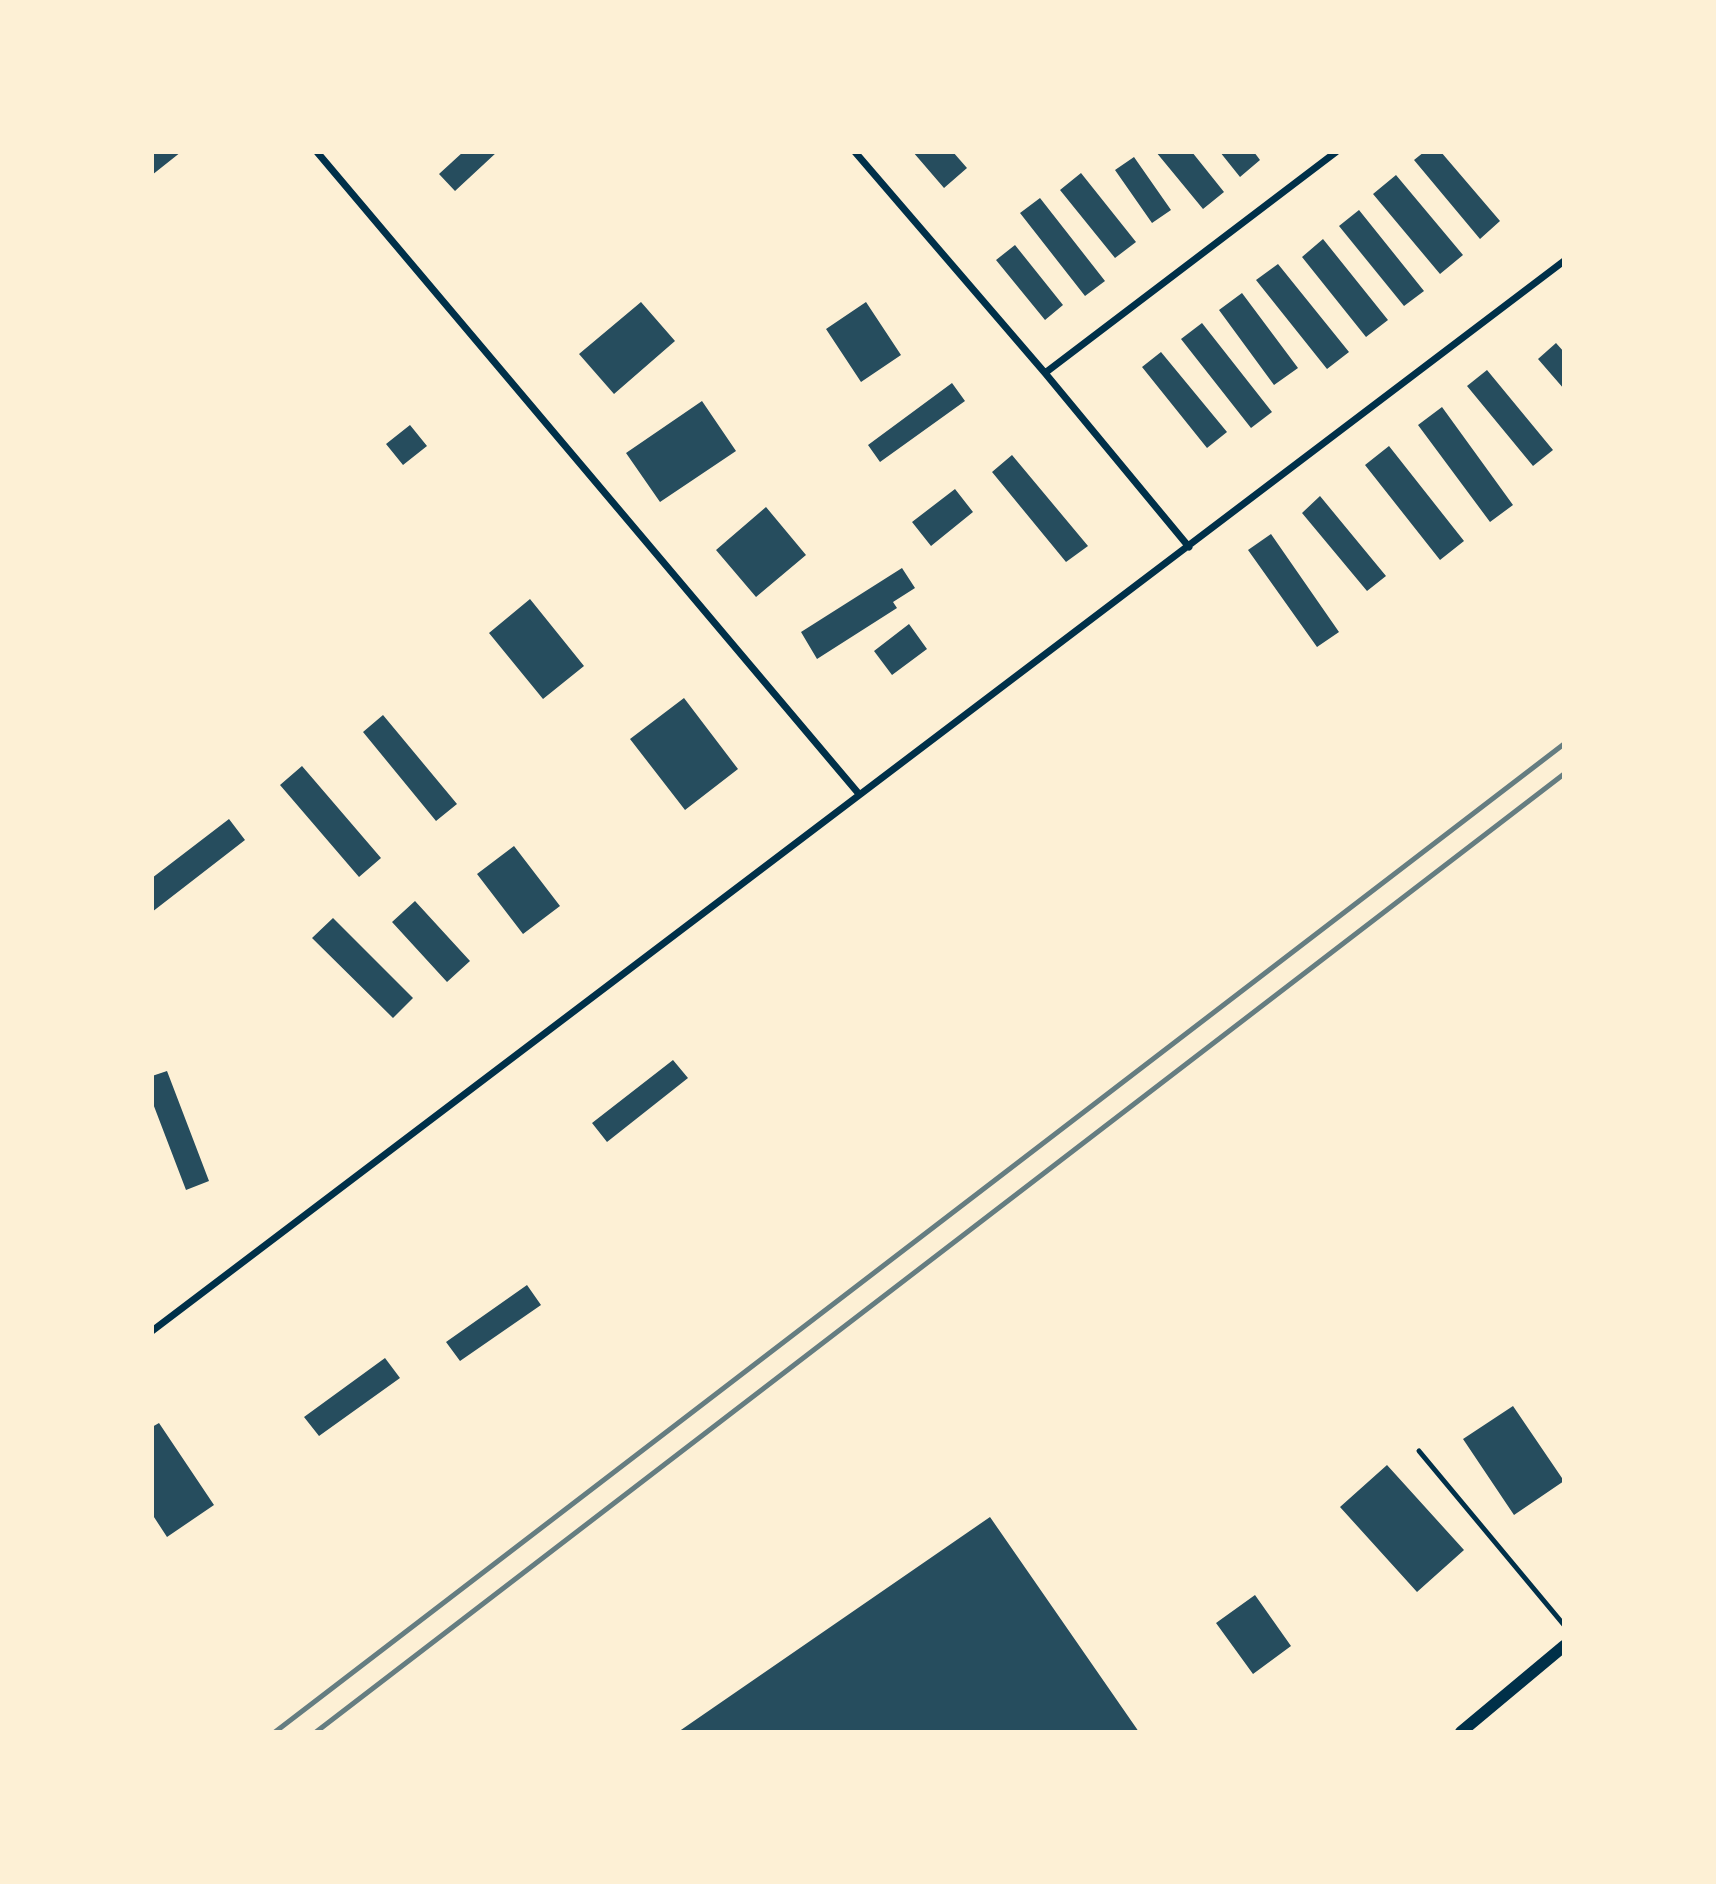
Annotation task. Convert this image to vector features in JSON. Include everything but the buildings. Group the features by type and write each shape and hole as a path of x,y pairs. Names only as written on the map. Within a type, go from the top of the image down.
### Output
{"street":[{"path":"317,152 859,794"},
{"path":"855,152 1045,373 1189,547"},
{"path":"1045,373 1336,152"},
{"path":"152,1331 1564,261"},
{"path":"1461,1732 1564,1646"}],"lane":[{"path":"1419,1451 1564,1625"}],"railway":[{"path":"275,1732 1564,744"},
{"path":"316,1732 1564,774"}]}
